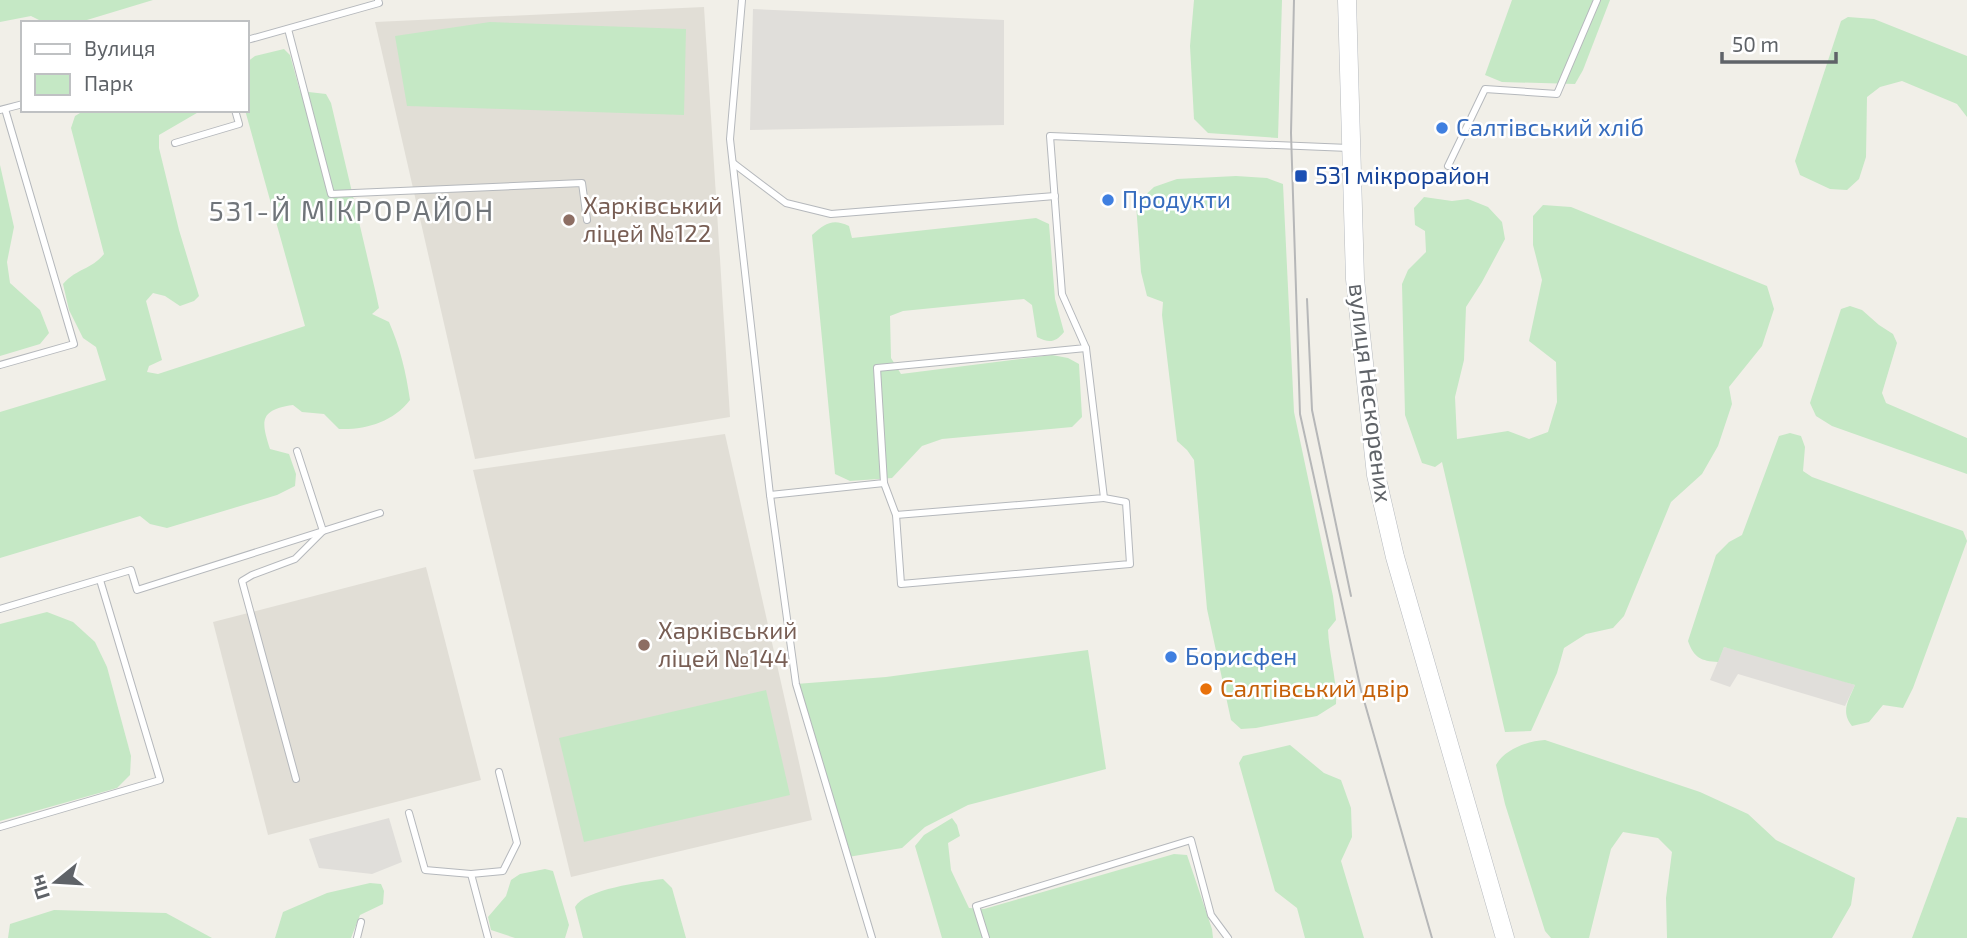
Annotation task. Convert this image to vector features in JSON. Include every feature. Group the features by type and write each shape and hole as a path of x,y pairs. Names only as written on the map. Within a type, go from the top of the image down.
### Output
{"main road":[{"name":"вулиця Нескорених","path":"1347,0 1355,279 1376,475 1395,557 1505,938"}],"lane":[{"path":"248,40 379,3 378,0"},
{"path":"742,0 730,139 770,495 796,684 872,938"},
{"path":"1448,166 1485,89 1558,93 1597,0"},
{"path":"288,29 331,194 582,183 587,220"},
{"path":"0,365 74,344 3,109 21,104"},
{"path":"175,143 239,124 235,112"},
{"path":"1104,498 1086,348 1062,294 1050,136 1350,148"},
{"path":"733,163 786,203 831,214 1055,196"},
{"path":"895,515 1104,498 1126,502 1130,564 901,584 895,515 884,483 877,368 1086,348"},
{"path":"297,451 323,531"},
{"path":"770,495 884,483"},
{"path":"0,610 131,570 137,590 380,513"},
{"path":"296,779 242,581 295,559 323,531"},
{"path":"0,827 160,780 100,580"},
{"path":"409,813 425,870 471,874 503,871 517,843 499,772"},
{"path":"986,938 976,906 1191,840 1211,915 1227,938"},
{"path":"471,874 488,938"},
{"path":"357,938 361,922"}],"shaded area":[{"name":"Харківський ліцей №122","path":"704,7 730,417 475,459 375,22"},
{"path":"753,9 1004,20 1004,125 750,130"},
{"name":"Харківський ліцей №144","path":"725,434 812,820 571,877 473,470"},
{"path":"426,567 481,780 268,835 213,622"},
{"path":"1724,647 1784,662 1855,685 1845,706 1738,674 1730,687 1710,680"},
{"path":"389,818 402,862 372,874 319,868 309,839"}],"green space":[{"path":"0,0 153,0 84,21 41,21 31,16 0,22"},
{"path":"1194,0 1282,0 1278,138 1208,133 1194,119 1190,46"},
{"path":"1512,0 1610,0 1575,84 1502,82 1485,75"},
{"path":"1848,17 1874,19 1967,56 1967,117 1957,104 1902,81 1880,87 1867,97 1866,157 1859,179 1847,190 1830,189 1800,175 1795,161 1841,21"},
{"path":"490,22 686,29 684,115 407,106 395,36"},
{"path":"284,49 290,55 300,91 326,94 331,103 379,308 372,314 389,322 402,360 410,400 387,419 359,428 339,429 324,414 302,412 293,405 268,414 264,424 270,449 289,454 296,474 295,486 277,495 167,528 150,524 140,516 0,558 0,412 106,380 96,347 83,338 69,310 63,284 104,254 71,128 75,116 82,112 199,112 159,135 159,148 199,296 180,306 165,296 153,293 146,301 162,360 149,366 147,372 158,374 305,326 246,112 248,112 248,61 255,56"},
{"path":"0,165 14,227 7,262 10,283 40,310 49,333 40,344 0,356"},
{"path":"1236,176 1267,178 1283,184 1294,412 1336,620 1328,630 1336,704 1317,716 1241,729 1231,720 1207,609 1194,460 1177,441 1162,315 1163,302 1147,296 1141,272 1136,204 1154,187 1177,179"},
{"path":"1424,197 1452,201 1468,199 1488,207 1502,222 1505,239 1466,307 1464,360 1455,397 1457,439 1508,431 1529,439 1548,432 1557,402 1556,362 1529,341 1542,280 1533,245 1533,216 1543,205 1571,207 1767,286 1774,309 1762,346 1729,387 1732,404 1718,446 1702,474 1671,502 1624,616 1613,628 1586,634 1564,648 1557,673 1531,731 1505,732 1442,462 1435,467 1422,463 1405,415 1402,284 1408,270 1426,252 1425,231 1415,225 1414,208"},
{"path":"1036,218 1049,224 1055,299 1064,332 1061,336 1052,341 1037,337 1032,305 1024,299 903,311 890,316 891,358 901,374 1052,355 1068,358 1079,364 1082,417 1072,427 942,439 922,446 892,478 850,481 835,474 812,235 833,222 849,226 852,238"},
{"path":"1850,306 1862,310 1893,334 1897,343 1882,393 1886,403 1967,438 1967,474 1832,426 1816,416 1810,403 1841,309"},
{"path":"1790,433 1801,436 1805,447 1803,471 1812,477 1963,531 1967,541 1913,688 1903,708 1883,705 1869,722 1852,726 1848,721 1846,710 1855,685 1724,647 1718,662 1707,661 1696,655 1688,641 1716,555 1729,542 1742,535 1779,436"},
{"path":"47,612 73,622 95,642 107,667 131,756 130,775 117,788 0,821 0,624"},
{"path":"1088,650 1106,769 968,805 925,827 902,848 848,857 796,684 886,677"},
{"path":"766,690 790,795 584,842 559,738"},
{"path":"1545,740 1700,792 1748,814 1776,840 1855,878 1851,905 1832,938 1667,938 1666,898 1672,852 1658,838 1623,832 1611,849 1589,938 1551,938 1545,931 1505,804 1496,765 1505,754 1518,747"},
{"path":"1290,745 1324,773 1341,780 1351,808 1352,837 1341,861 1364,938 1305,938 1297,908 1275,891 1239,763 1243,756"},
{"path":"1957,817 1967,818 1967,938 1912,938"},
{"path":"952,818 960,836 948,843 951,870 969,908 984,909 1174,854 1187,855 1213,938 942,938 915,846 924,835"},
{"path":"545,869 553,871 569,925 565,938 515,938 491,930 488,917 506,896 511,880 520,874"},
{"path":"663,879 672,888 686,938 583,938 575,907 581,901 590,895 615,887"},
{"path":"370,883 381,884 384,891 383,904 360,915 351,938 275,938 283,912 327,893"},
{"path":"54,910 166,913 212,938 8,938 10,924"}],"tram line":[{"path":"1294,0 1291,133 1300,414 1361,690 1432,938"},
{"path":"1307,299 1312,410 1351,596"}],"place":[{"name":"Салтівський хліб","path":"1442,128"},
{"name":"531 мікрорайон","path":"1301,176"},
{"name":"Продукти","path":"1108,200"},
{"name":"Харківський ліцей №122","path":"569,220"},
{"name":"Харківський ліцей №144","path":"644,645"},
{"name":"Борисфен","path":"1171,657"},
{"name":"Салтівський двір","path":"1206,689"}],"district":[{"name":"531-Й МІКРОРАЙОН","path":"352,211"}]}
